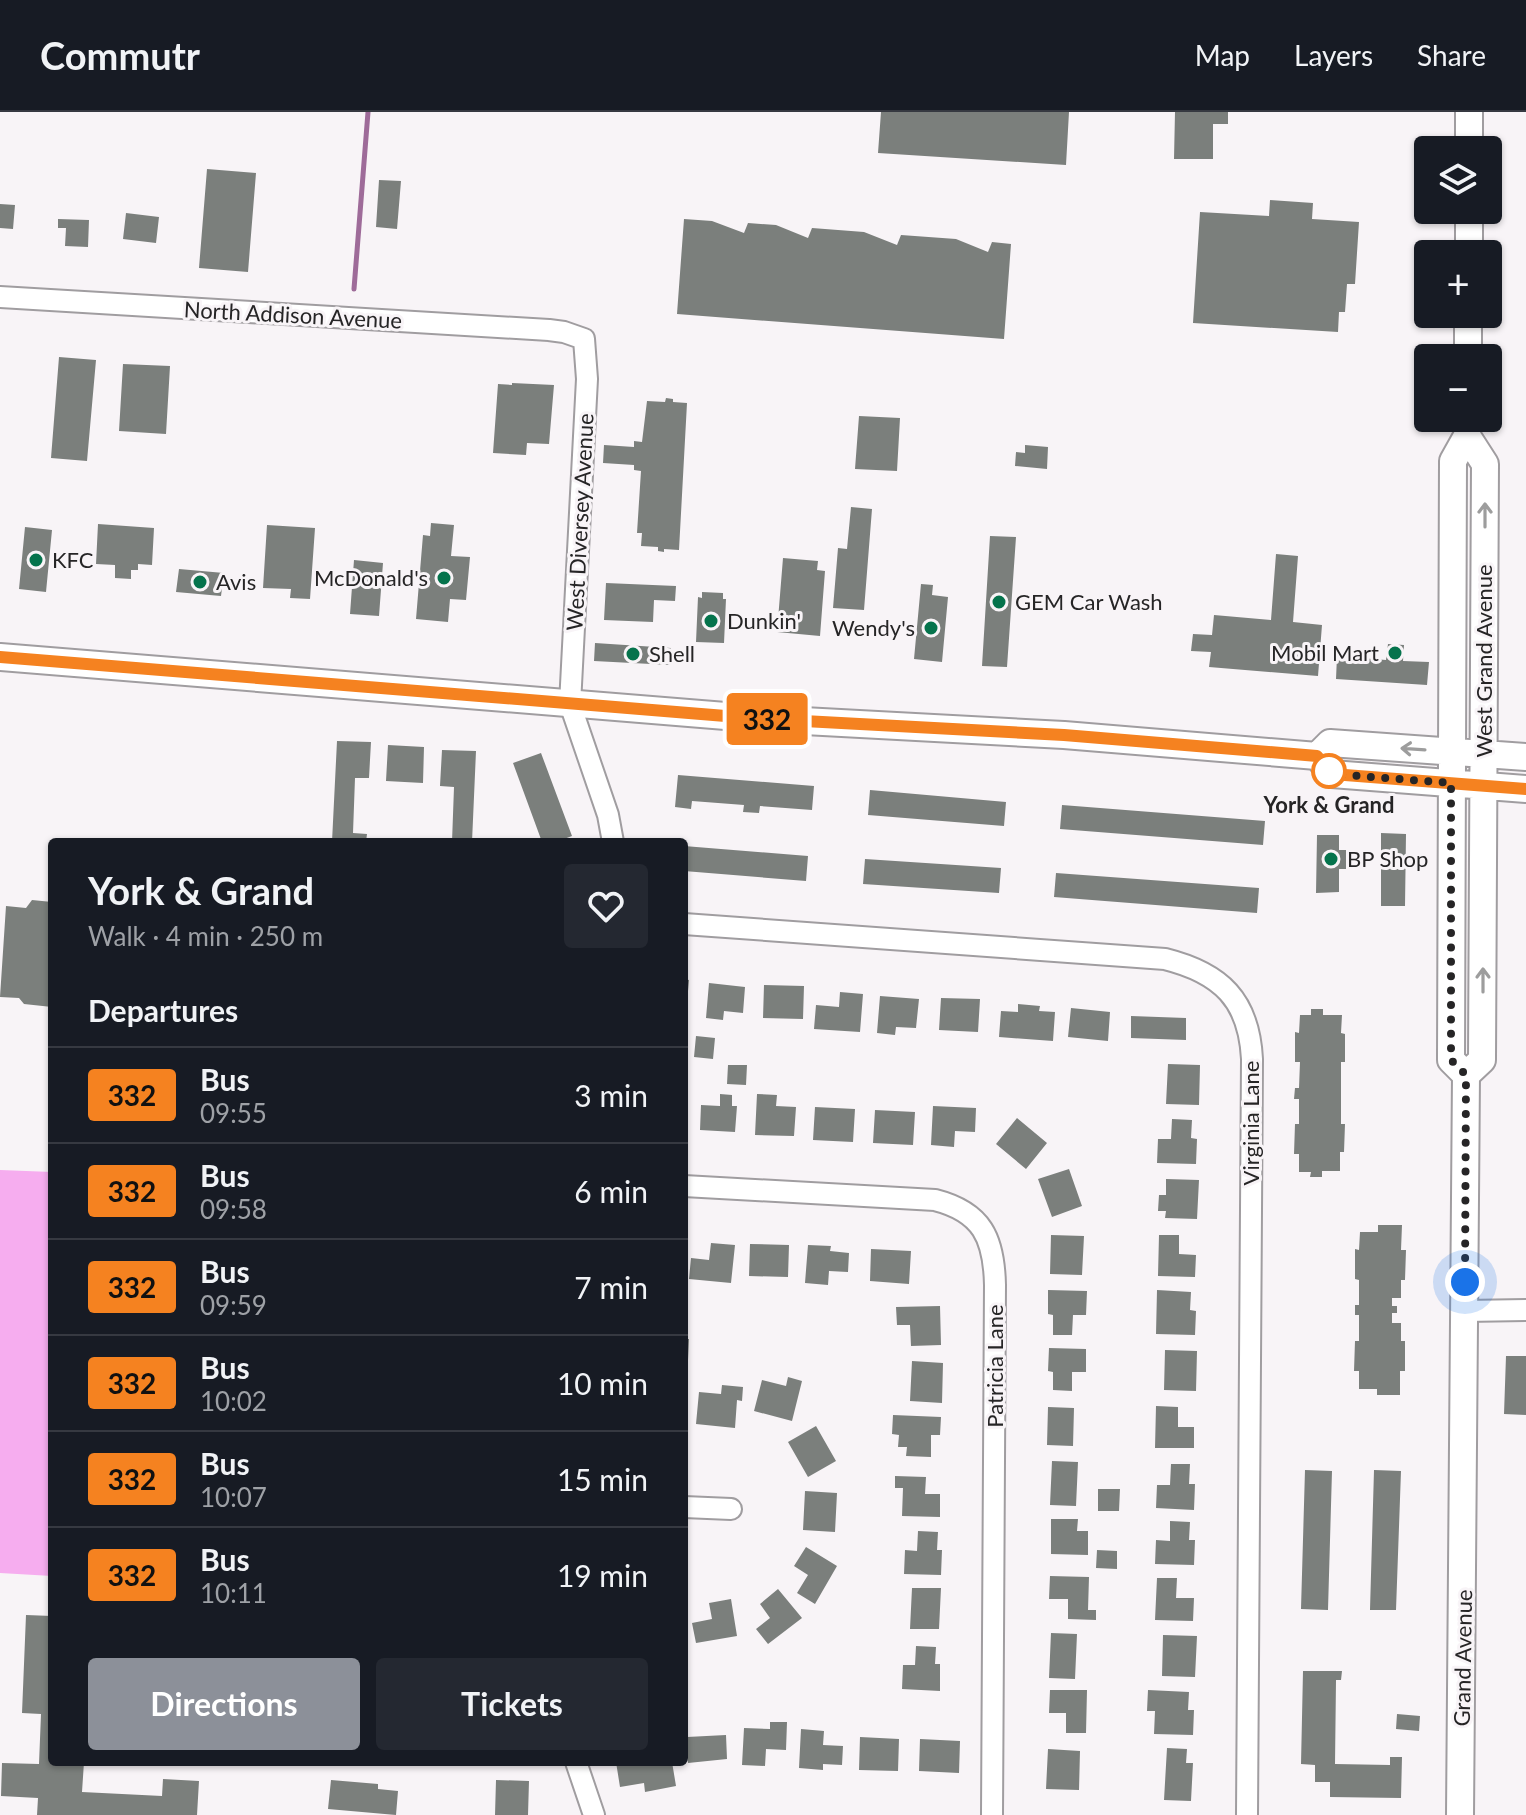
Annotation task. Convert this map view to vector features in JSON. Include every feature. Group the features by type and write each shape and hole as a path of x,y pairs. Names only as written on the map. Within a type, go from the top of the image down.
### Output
{"main road":[{"path":"1469,112 1469,136"},
{"name":"West Grand Avenue","path":"1466,432 1453,461 1451,1060 1466,1075 1482,1060 1484,786 1485,464 1470,432"},
{"path":"0,657 750,718 1064,735 1317,756 1332,774 1526,789"},
{"path":"1317,756 1330,743 1526,757"},
{"name":"Grand Avenue","path":"1460,1815 1466,1075"}],"street":[{"name":"North Addison Avenue","path":"0,297 549,330 584,339"},
{"name":"West Diversey Avenue","path":"570,704 587,379 584,339"},
{"path":"570,704 608,815 612,838"},
{"name":"Virginia Lane","path":"688,924 1165,959 1193,966 1212,977 1238,1004 1249,1031 1252,1059 1247,1815"},
{"name":"Patricia Lane","path":"688,1186 935,1200 955,1205 968,1213 987,1237 993,1252 995,1285 992,1815"},
{"path":"1465,1311 1526,1310"},
{"path":"688,1507 731,1509"},
{"path":"577,1766 594,1815"}],"shaded area":[{"path":"0,1170 48,1172 48,1576 0,1573"}],"building":[{"path":"881,112 1069,112 1066,165 878,153"},
{"path":"1175,112 1228,112 1228,124 1213,124 1213,159 1174,159"},
{"path":"207,169 256,173 248,272 199,268"},
{"path":"379,180 401,181 397,229 376,227"},
{"path":"1270,200 1313,203 1312,219 1359,222 1355,284 1347,284 1345,312 1339,312 1338,332 1193,323 1200,212 1269,216"},
{"path":"0,204 15,205 13,229 0,228"},
{"path":"126,213 159,217 156,243 123,239"},
{"path":"58,219 89,220 88,247 65,246 66,228 58,228"},
{"path":"684,219 712,221 744,233 748,223 776,225 808,238 812,228 864,232 897,245 901,235 956,239 988,252 992,242 1011,244 1004,339 677,314"},
{"path":"59,357 96,360 87,461 51,458"},
{"path":"123,364 170,366 166,434 119,431"},
{"path":"498,384 554,385 549,444 527,443 526,455 493,453"},
{"path":"666,398 687,403 679,550 664,549 664,552 658,551 658,547 641,546 642,533 637,533 641,471 634,470 634,465 603,463 604,445 634,447 634,441 642,442 647,401 665,402"},
{"path":"859,416 900,418 897,471 855,469"},
{"path":"1025,445 1048,447 1047,469 1015,466 1016,452 1025,453"},
{"path":"851,507 872,509 864,610 833,608 838,548 847,549"},
{"name":"McDonald's","path":"431,523 454,525 451,556 470,557 466,600 450,599 448,622 416,619 423,535 430,536"},
{"path":"98,524 154,528 152,565 138,564 138,570 131,570 131,579 115,578 115,565 96,564"},
{"path":"267,525 315,528 310,599 290,598 291,589 263,588"},
{"name":"KFC","path":"25,527 52,530 46,592 19,589"},
{"name":"GEM Car Wash","path":"990,536 1016,537 1007,667 982,666"},
{"path":"1276,554 1298,556 1293,622 1322,625 1318,676 1209,667 1211,652 1191,651 1193,634 1212,635 1214,615 1271,620"},
{"path":"783,558 818,561 817,570 825,571 820,636 777,632"},
{"path":"354,560 383,563 379,616 350,614"},
{"name":"Avis","path":"179,569 224,573 221,596 176,592"},
{"path":"606,583 676,586 675,601 654,600 653,622 604,620"},
{"name":"Wendy's","path":"921,584 933,585 932,595 948,597 942,662 914,659"},
{"name":"Dunkin'","path":"702,592 723,593 723,599 726,599 724,643 696,642 698,597 702,598"},
{"name":"Shell","path":"595,643 671,648 670,665 594,661"},
{"path":"1388,644 1404,645 1403,661 1429,662 1427,685 1336,679 1337,656 1386,660"},
{"path":"337,741 371,742 369,778 355,778 353,833 367,834 366,838 332,838"},
{"path":"388,745 424,747 423,783 386,781"},
{"path":"442,750 476,751 472,838 452,838 454,787 440,786"},
{"path":"541,753 572,836 541,838 513,763"},
{"path":"678,775 814,786 812,810 760,806 759,813 743,812 744,805 692,801 691,809 675,807"},
{"path":"870,790 1006,802 1004,826 868,815"},
{"path":"1062,805 1265,821 1263,845 1060,829"},
{"path":"1381,833 1406,834 1405,906 1381,906"},
{"name":"BP Shop","path":"1317,835 1339,835 1339,850 1346,850 1346,869 1339,869 1339,892 1316,893"},
{"path":"688,846 808,856 806,881 688,871"},
{"path":"865,859 1001,868 999,893 863,884"},
{"path":"1056,873 1259,888 1257,913 1054,897"},
{"path":"32,900 48,902 48,1007 24,1004 19,998 0,997 6,906 26,908"},
{"path":"709,983 745,987 743,1013 724,1011 723,1020 706,1018"},
{"path":"764,985 804,986 803,1019 763,1018"},
{"path":"840,992 863,994 860,1032 814,1029 816,1005 839,1007"},
{"path":"880,996 919,999 916,1028 896,1027 895,1035 877,1033"},
{"path":"941,998 980,999 978,1032 939,1030"},
{"path":"1018,1004 1040,1006 1039,1011 1055,1012 1053,1041 999,1037 1001,1011 1018,1012"},
{"path":"1071,1008 1110,1012 1108,1041 1068,1037"},
{"path":"1311,1009 1323,1009 1323,1015 1342,1015 1341,1033 1345,1034 1345,1062 1341,1062 1344,1152 1340,1152 1340,1171 1322,1171 1322,1177 1310,1177 1311,1172 1299,1172 1299,1154 1294,1154 1299,1099 1294,1099 1295,1088 1299,1088 1300,1062 1295,1062 1295,1032 1299,1033 1300,1015 1311,1015"},
{"path":"1131,1016 1186,1018 1186,1040 1131,1038"},
{"path":"696,1036 715,1038 713,1059 694,1057"},
{"path":"1168,1064 1200,1065 1199,1105 1166,1104"},
{"path":"728,1065 747,1065 746,1085 727,1084"},
{"path":"720,1094 732,1095 732,1106 737,1106 735,1132 700,1130 701,1105 720,1106"},
{"path":"757,1094 777,1095 776,1106 796,1107 794,1136 755,1135"},
{"path":"933,1106 976,1108 975,1132 955,1131 954,1147 931,1145"},
{"path":"815,1107 855,1109 853,1142 813,1140"},
{"path":"875,1110 915,1112 913,1145 873,1143"},
{"path":"1017,1118 1047,1143 1026,1169 996,1144"},
{"path":"1172,1119 1192,1120 1191,1138 1197,1139 1196,1164 1157,1163 1158,1139 1171,1139"},
{"path":"1069,1169 1082,1206 1052,1217 1038,1179"},
{"path":"1166,1179 1199,1180 1197,1219 1165,1218 1166,1211 1158,1211 1159,1195 1166,1195"},
{"path":"1378,1225 1402,1225 1401,1250 1406,1250 1401,1298 1392,1298 1392,1306 1397,1306 1397,1313 1392,1313 1392,1323 1401,1323 1401,1341 1405,1341 1405,1371 1400,1371 1400,1395 1377,1395 1377,1389 1359,1389 1359,1371 1354,1371 1355,1341 1359,1341 1359,1315 1355,1315 1355,1305 1359,1305 1359,1280 1355,1279 1355,1249 1359,1250 1360,1232 1378,1232"},
{"path":"1051,1235 1084,1236 1082,1275 1050,1274"},
{"path":"1159,1235 1179,1235 1179,1254 1196,1255 1195,1277 1158,1276"},
{"path":"711,1243 735,1245 731,1283 689,1279 691,1258 709,1260"},
{"path":"750,1244 789,1245 788,1277 749,1276"},
{"path":"808,1245 831,1246 830,1251 849,1253 848,1272 829,1271 828,1285 805,1283"},
{"path":"871,1249 911,1251 909,1284 870,1281"},
{"path":"1048,1290 1087,1291 1086,1315 1073,1315 1072,1335 1053,1335 1053,1315 1048,1314"},
{"path":"1157,1290 1191,1292 1190,1310 1196,1311 1195,1335 1156,1334"},
{"path":"940,1306 941,1345 911,1346 910,1325 897,1325 896,1307"},
{"path":"1049,1348 1086,1349 1086,1372 1072,1372 1072,1391 1053,1390 1053,1372 1048,1371"},
{"path":"1165,1350 1197,1351 1196,1391 1164,1390"},
{"path":"1506,1356 1526,1356 1526,1415 1504,1414"},
{"path":"912,1361 943,1363 942,1403 910,1401"},
{"path":"788,1377 802,1381 792,1421 754,1411 762,1380 786,1386"},
{"path":"722,1385 743,1387 742,1401 737,1400 735,1428 696,1424 699,1392 721,1394"},
{"path":"1156,1406 1178,1407 1178,1427 1194,1427 1194,1448 1155,1448"},
{"path":"1048,1407 1074,1408 1073,1446 1047,1445"},
{"path":"893,1415 941,1417 940,1435 931,1435 931,1457 906,1456 907,1447 898,1447 899,1435 892,1434"},
{"path":"816,1426 836,1461 808,1477 788,1442"},
{"path":"1052,1461 1078,1462 1076,1506 1050,1505"},
{"path":"1171,1464 1190,1464 1189,1484 1195,1484 1194,1510 1156,1508 1157,1485 1170,1485"},
{"path":"1305,1470 1332,1471 1328,1610 1301,1609"},
{"path":"1374,1470 1401,1471 1396,1610 1370,1610"},
{"path":"895,1476 926,1477 925,1494 940,1494 940,1517 902,1516 903,1488 895,1488"},
{"path":"1098,1489 1120,1489 1119,1511 1098,1511"},
{"path":"805,1491 837,1493 835,1532 803,1530"},
{"path":"1051,1519 1078,1519 1077,1531 1088,1531 1088,1555 1051,1554"},
{"path":"1170,1521 1190,1522 1189,1540 1195,1540 1194,1565 1155,1564 1156,1540 1170,1541"},
{"path":"918,1531 938,1532 937,1550 942,1550 941,1575 904,1574 905,1550 917,1551"},
{"path":"806,1547 837,1566 815,1604 797,1593 808,1575 794,1566"},
{"path":"1097,1550 1117,1551 1117,1569 1096,1568"},
{"path":"1050,1576 1089,1577 1088,1610 1096,1610 1096,1620 1068,1619 1068,1599 1049,1599"},
{"path":"1157,1578 1177,1578 1176,1598 1194,1598 1193,1621 1155,1620"},
{"path":"912,1588 941,1588 939,1629 910,1629"},
{"path":"778,1589 802,1618 768,1644 756,1629 770,1618 760,1604"},
{"path":"731,1599 737,1636 696,1643 692,1623 712,1619 709,1603"},
{"path":"26,1615 48,1616 48,1766 84,1766 82,1792 162,1796 163,1779 199,1781 197,1815 37,1815 38,1798 1,1796 2,1763 39,1764 41,1714 22,1713"},
{"path":"1051,1633 1077,1634 1075,1679 1049,1678"},
{"path":"1163,1635 1197,1636 1195,1677 1162,1676"},
{"path":"916,1646 936,1647 935,1664 940,1664 940,1691 902,1689 903,1665 915,1665"},
{"path":"1303,1671 1342,1671 1341,1680 1336,1680 1335,1764 1390,1765 1390,1757 1402,1757 1401,1798 1330,1797 1330,1782 1315,1782 1315,1765 1301,1764"},
{"path":"1050,1690 1087,1690 1086,1733 1066,1733 1066,1713 1049,1713"},
{"path":"1148,1690 1189,1692 1188,1710 1194,1710 1193,1735 1154,1734 1155,1711 1147,1711"},
{"path":"1397,1714 1420,1716 1419,1731 1396,1729"},
{"path":"770,1722 787,1722 786,1750 766,1749 765,1766 742,1765 744,1728 770,1729"},
{"path":"801,1729 824,1731 823,1745 843,1746 842,1765 823,1764 823,1770 799,1768"},
{"path":"726,1735 727,1759 688,1763 688,1737"},
{"path":"860,1737 899,1739 898,1771 859,1770"},
{"path":"920,1739 960,1741 959,1773 919,1771"},
{"path":"1167,1748 1187,1749 1186,1763 1193,1763 1191,1801 1164,1800"},
{"path":"1048,1749 1080,1751 1079,1790 1046,1789"},
{"path":"617,1766 673,1766 676,1786 645,1792 644,1783 620,1787"},
{"path":"331,1780 378,1784 378,1789 398,1791 396,1815 328,1809"},
{"path":"496,1780 529,1781 528,1815 495,1815"}],"waterway":[{"path":"354,289 368,112"}],"bus line":[{"name":"332","path":"0,657 750,718 1064,735 1317,756 1332,774 1526,789"}],"place":[{"name":"KFC","path":"36,560"},
{"name":"McDonald's","path":"444,578"},
{"name":"Avis","path":"200,582"},
{"name":"GEM Car Wash","path":"999,602"},
{"name":"Dunkin'","path":"711,621"},
{"name":"Wendy's","path":"931,628"},
{"name":"Mobil Mart","path":"1395,653"},
{"name":"Shell","path":"633,654"},
{"name":"York & Grand","path":"1329,771"},
{"name":"BP Shop","path":"1331,859"}],"route":[{"path":"1329,771 1332,774 1451,783 1451,1060 1466,1075 1465,1282"}]}
